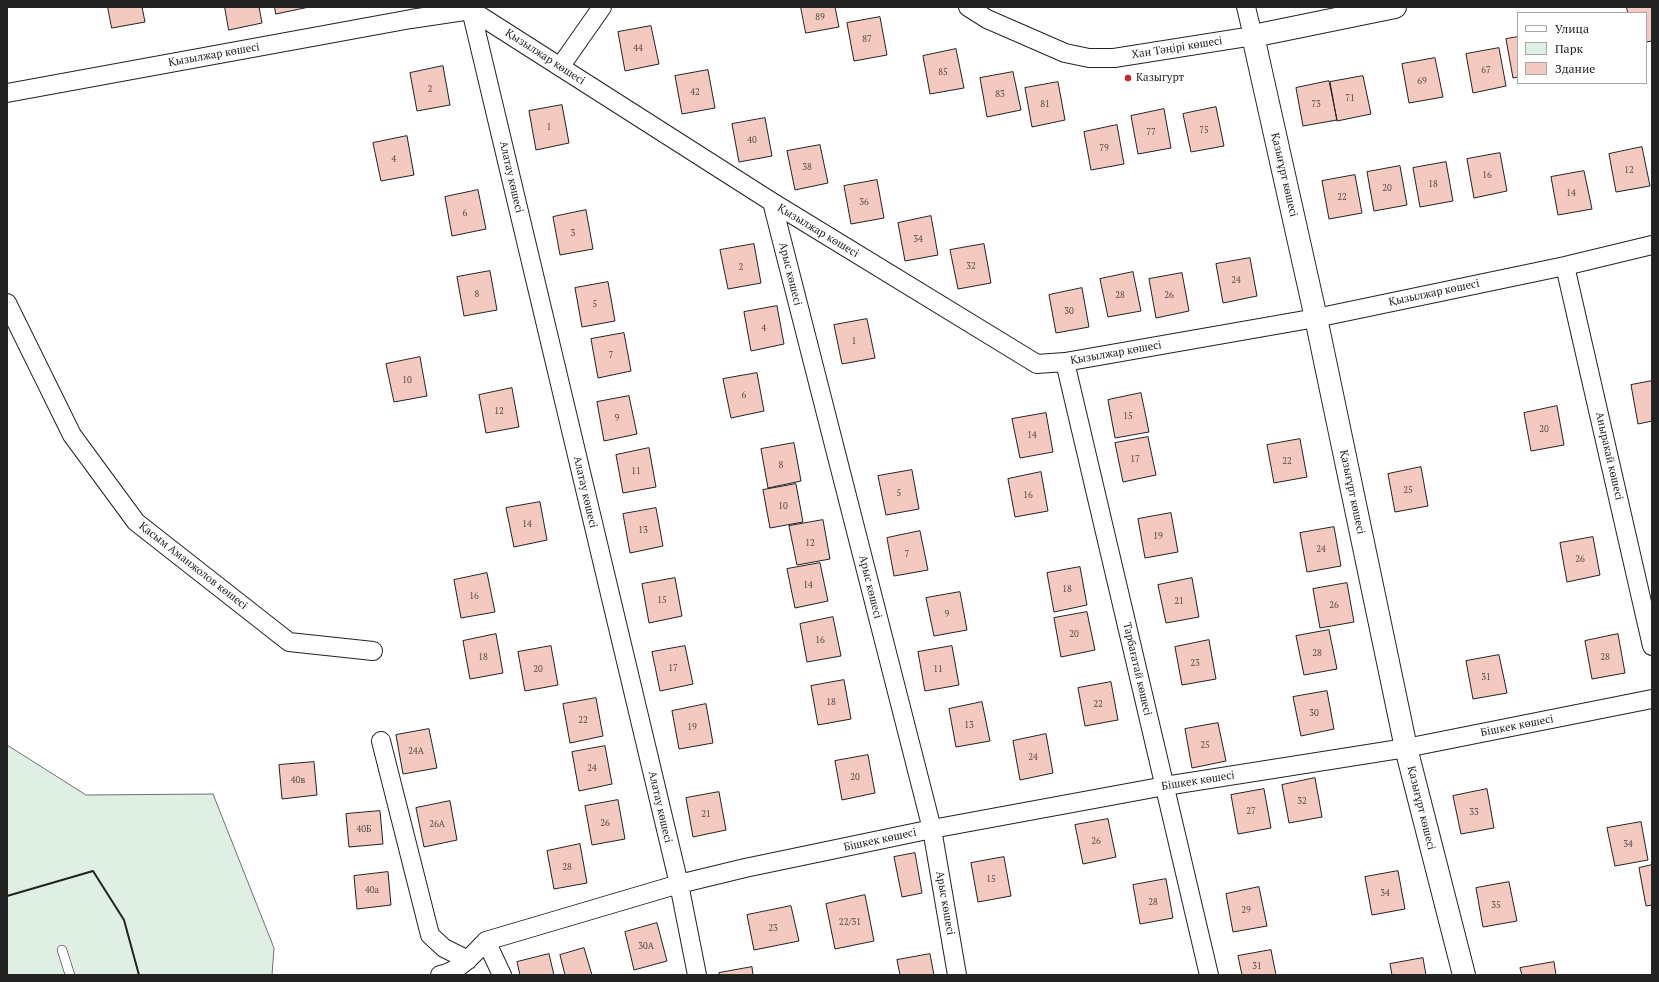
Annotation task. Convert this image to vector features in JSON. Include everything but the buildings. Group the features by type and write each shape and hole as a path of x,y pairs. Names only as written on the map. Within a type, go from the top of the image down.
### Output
{"street":[{"path":"560,67 602,7"},
{"name":"Хан Тәңірі көшесі","path":"968,7 986,13 1065,53 1089,58 1114,58 1253,36 1395,7"},
{"name":"Қазығұрт көшесі","path":"1246,7 1316,318 1406,748 1464,975"},
{"name":"Қызылжар көшесі","path":"7,93 411,19 471,10 772,202 1037,364 1065,362 1316,318 1565,266 1652,245"},
{"name":"Алатау көшесі","path":"471,10 679,884 697,975"},
{"name":"Арыс көшесі","path":"772,202 932,830 957,975"},
{"name":"Аныракай көшесі","path":"1565,266 1652,646"},
{"name":"Қасым Аманжолов көшесі","path":"7,303 72,435 136,522 289,642 373,651"},
{"name":"Тарбағатай көшесі","path":"1065,362 1210,975"},
{"name":"Бішкек көшесі","path":"486,942 679,884 745,868 932,830 1165,786 1406,748 1652,699"},
{"path":"381,741 430,934 444,948 468,960"},
{"path":"440,975 448,973 468,960 486,942 502,975"}],"lane":[{"path":"62,950 70,975"}],"green space":[{"path":"7,745 86,795 213,794 274,948 272,975 7,975"}],"wall":[{"path":"7,896 93,871 124,920 139,975"}],"place":[{"name":"Казыгурт","path":"1128,78"}]}
